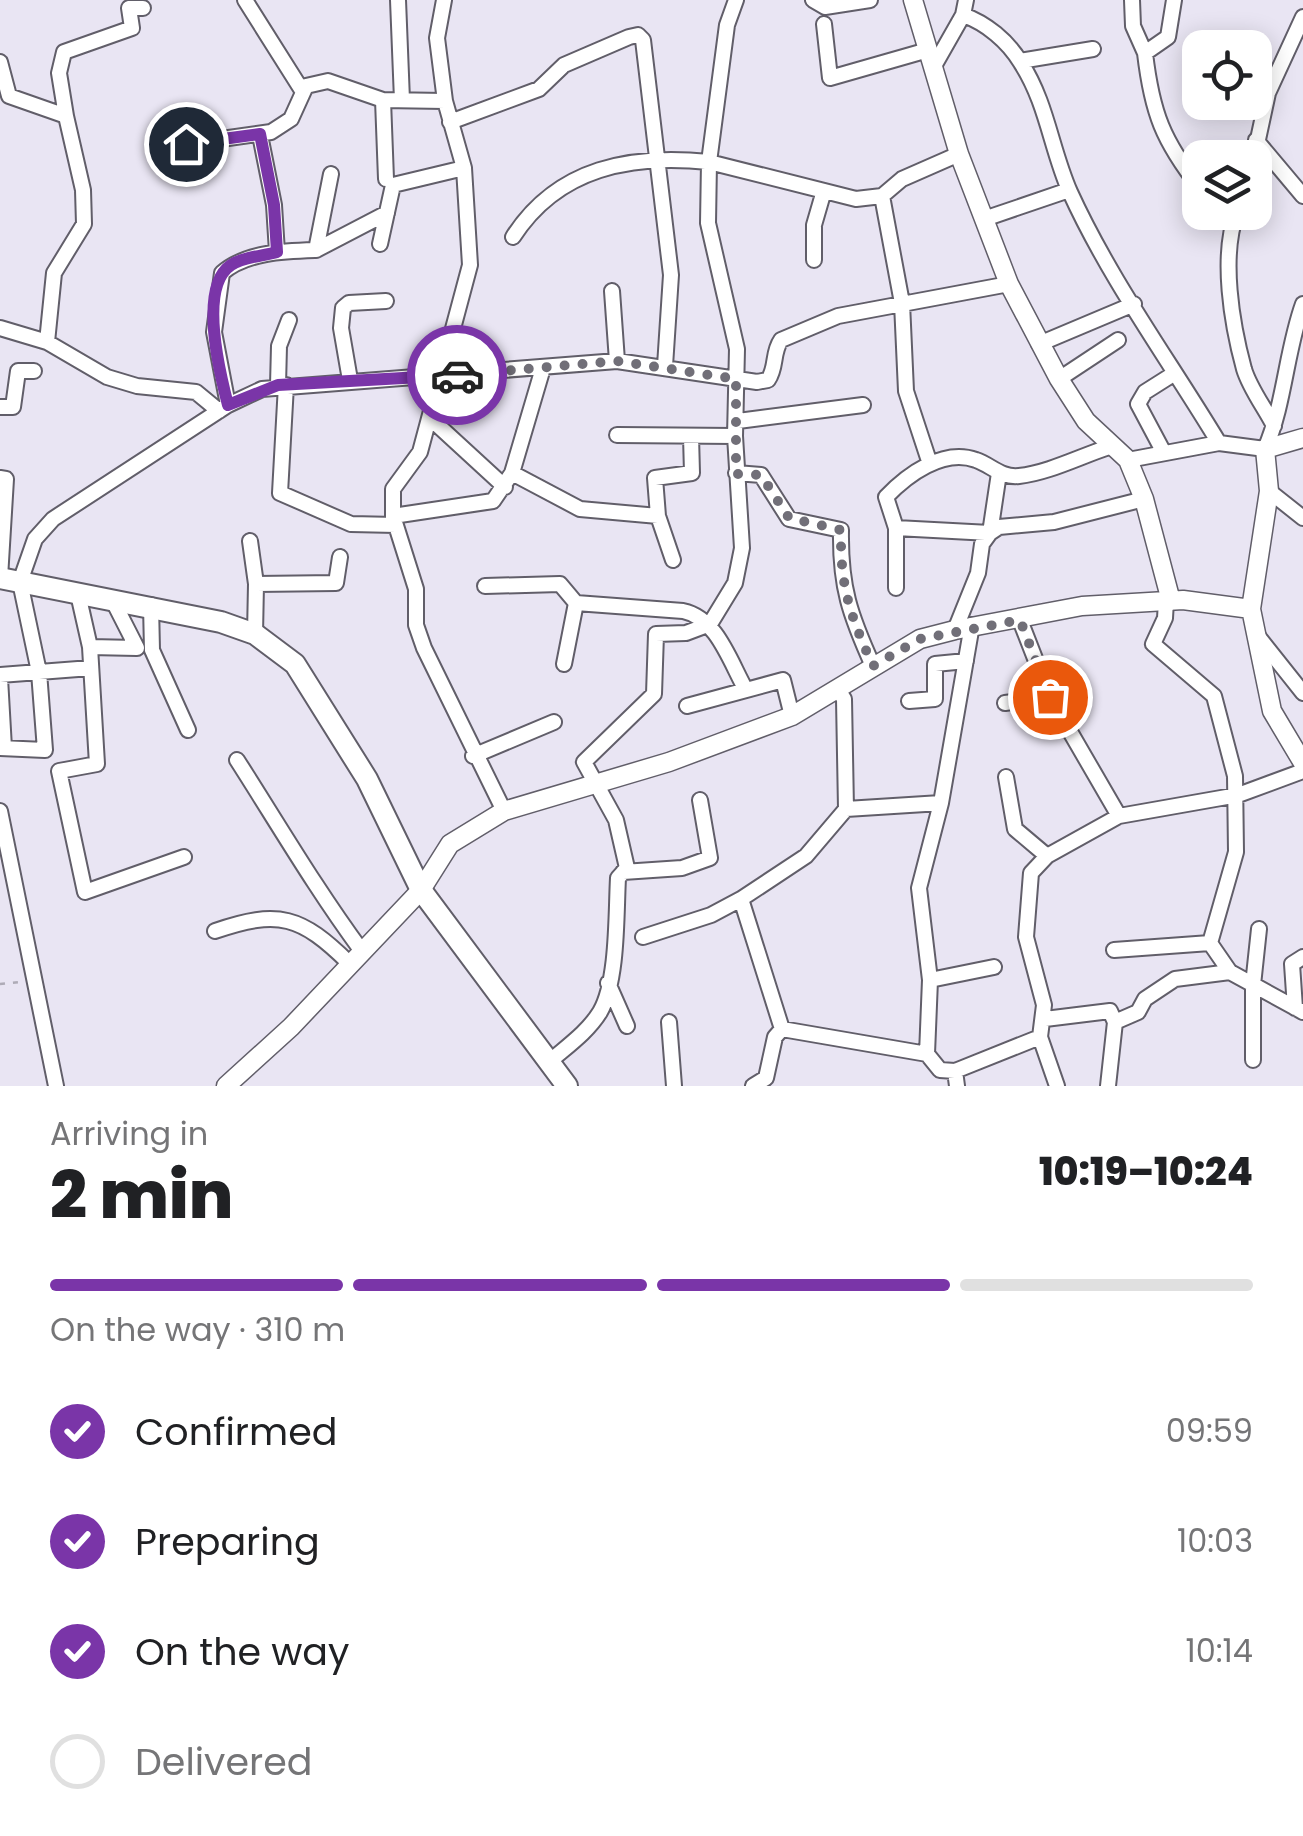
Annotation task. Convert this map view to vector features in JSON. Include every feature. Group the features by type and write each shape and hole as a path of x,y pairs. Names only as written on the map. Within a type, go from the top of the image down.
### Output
{"main road":[{"path":"7,579 151,605 255,634 295,664 328,712 421,890 562,1084"}],"street":[{"path":"244,0 303,92"},
{"path":"398,0 402,100"},
{"path":"444,0 437,38 450,122 464,168 470,265 420,452 393,489 394,520 416,589 416,625 473,756 504,811"},
{"path":"548,1062 586,1031 602,1009 618,878 626,868 616,820 584,762 654,694 656,634 686,633 710,624 735,583 742,548 736,474 736,349 708,222 709,162 727,25 736,0"},
{"path":"813,0 824,7 870,0"},
{"path":"913,0 959,154 1009,284 1058,379 1109,447 1128,460 1144,499 1168,601 1153,644 1214,696 1238,795 1236,852 1210,943"},
{"path":"1132,0 1133,26 1145,53 1151,104 1163,133 1182,161"},
{"path":"1145,53 1168,36 1174,0"},
{"path":"47,342 54,273 84,224 83,190 59,63 64,52 132,28 128,8 143,8"},
{"path":"824,24 830,78 931,58 965,8 984,22 1020,61 1046,112 1069,190 1220,443"},
{"path":"1256,140 1268,93 1303,18"},
{"path":"450,122 538,89 564,65 638,35 646,51 671,275 665,366"},
{"path":"1020,61 1093,49"},
{"path":"0,62 9,96 66,116"},
{"path":"186,144 260,134 290,119 306,86 328,82 383,100 446,101"},
{"path":"383,100 386,179"},
{"path":"260,134 274,205 277,252"},
{"path":"513,236 528,214 559,189 585,175 657,156 709,162 823,194 856,199 882,196 902,179 959,154"},
{"path":"1272,159 1303,196"},
{"path":"380,244 394,184 464,168"},
{"path":"316,250 331,174"},
{"path":"984,219 1069,190"},
{"path":"814,260 814,225 823,194"},
{"path":"882,196 902,303 906,391 930,464"},
{"path":"224,408 214,332 217,287 222,273 234,263 277,252 316,250 387,213"},
{"path":"1231,230 1230,270 1245,373 1275,426"},
{"path":"7,579 54,519 224,408 282,385 617,361 736,379 768,380 774,372 775,348 793,334 838,316 1009,284"},
{"path":"612,290 617,361"},
{"path":"350,380 341,328 343,308 358,302 386,301"},
{"path":"1039,344 1134,304"},
{"path":"1057,1086 1040,1037 1044,1019 1026,936 1031,873 1047,856 1119,816 1238,795 1303,767 1272,711 1251,609 1270,491 1265,449 1275,426 1288,348 1303,304"},
{"path":"289,320 279,346 280,493 351,524 394,520 463,503 492,502 508,480 543,368"},
{"path":"0,328 47,342 107,377 137,386 196,392 224,408"},
{"path":"1058,379 1118,340"},
{"path":"0,408 12,407 18,370 34,371"},
{"path":"1163,451 1138,404 1145,392 1175,372"},
{"path":"617,435 691,436 863,405"},
{"path":"431,419 508,480 580,509 658,516"},
{"path":"673,560 658,516 654,478 692,473 691,436"},
{"path":"1128,460 1220,443 1265,449 1303,438"},
{"path":"896,588 896,528 886,497 908,474 930,464 974,458 999,474 1019,476 1109,447"},
{"path":"736,474 761,475 789,518 841,530 840,576 846,606 873,666"},
{"path":"990,533 999,474"},
{"path":"0,478 6,480 7,579 39,672 44,750 2,748 0,676 39,672 91,668"},
{"path":"1270,491 1303,518"},
{"path":"927,1054 930,980 919,888 941,803 966,662 963,628 982,544 999,527 1054,522 1144,499"},
{"path":"896,528 990,533"},
{"path":"250,541 256,584 255,634"},
{"path":"256,584 336,583 340,557"},
{"path":"485,586 560,584 576,603 698,614 710,624 746,690"},
{"path":"78,594 90,648 97,764 59,771 85,892 184,857"},
{"path":"90,648 137,648 112,600"},
{"path":"226,1086 291,1027 421,890 450,844 504,811 669,762 792,716 920,639 1082,606 1168,601 1251,609"},
{"path":"564,664 576,603"},
{"path":"151,605 152,650 188,730"},
{"path":"1020,620 1050,697 1119,816"},
{"path":"1257,635 1303,693"},
{"path":"909,701 935,699 936,664 966,662"},
{"path":"687,706 783,680 792,716"},
{"path":"643,937 711,915 742,899 806,856 846,809 844,699 837,688"},
{"path":"1005,703 1050,697"},
{"path":"473,756 554,722"},
{"path":"237,760 280,822 355,956"},
{"path":"1006,777 1015,829 1047,856"},
{"path":"623,872 682,868 710,858 700,800"},
{"path":"846,809 941,803"},
{"path":"0,811 56,1086"},
{"path":"742,899 782,1029"},
{"path":"215,931 251,919 287,919 355,956"},
{"path":"1253,1060 1253,985 1259,929"},
{"path":"1114,950 1210,943"},
{"path":"1210,943 1230,972 1299,1010"},
{"path":"1299,1010 1292,964 1303,957"},
{"path":"930,980 994,967"},
{"path":"1116,1022 1138,1012 1145,999 1175,980 1230,972"},
{"path":"608,982 626,1026"},
{"path":"1044,1019 1110,1011 1116,1022 1108,1086"},
{"path":"670,1022 674,1086"},
{"path":"782,1029 927,1054 940,1070 956,1079 1040,1037"},
{"path":"763,1083 775,1037 782,1029"}],"path":[{"path":"0,984 26,981"}],"way so far":[{"path":"457,375 617,361 736,379 736,474 761,475 776,502 789,518 800,524 841,530 840,576 846,606 873,666 920,639 972,626 1020,620 1050,697"}],"route":[{"path":"186,144 260,134 270,179 277,252 234,263 222,273 217,287 214,332 228,405 278,385 457,375"}]}
